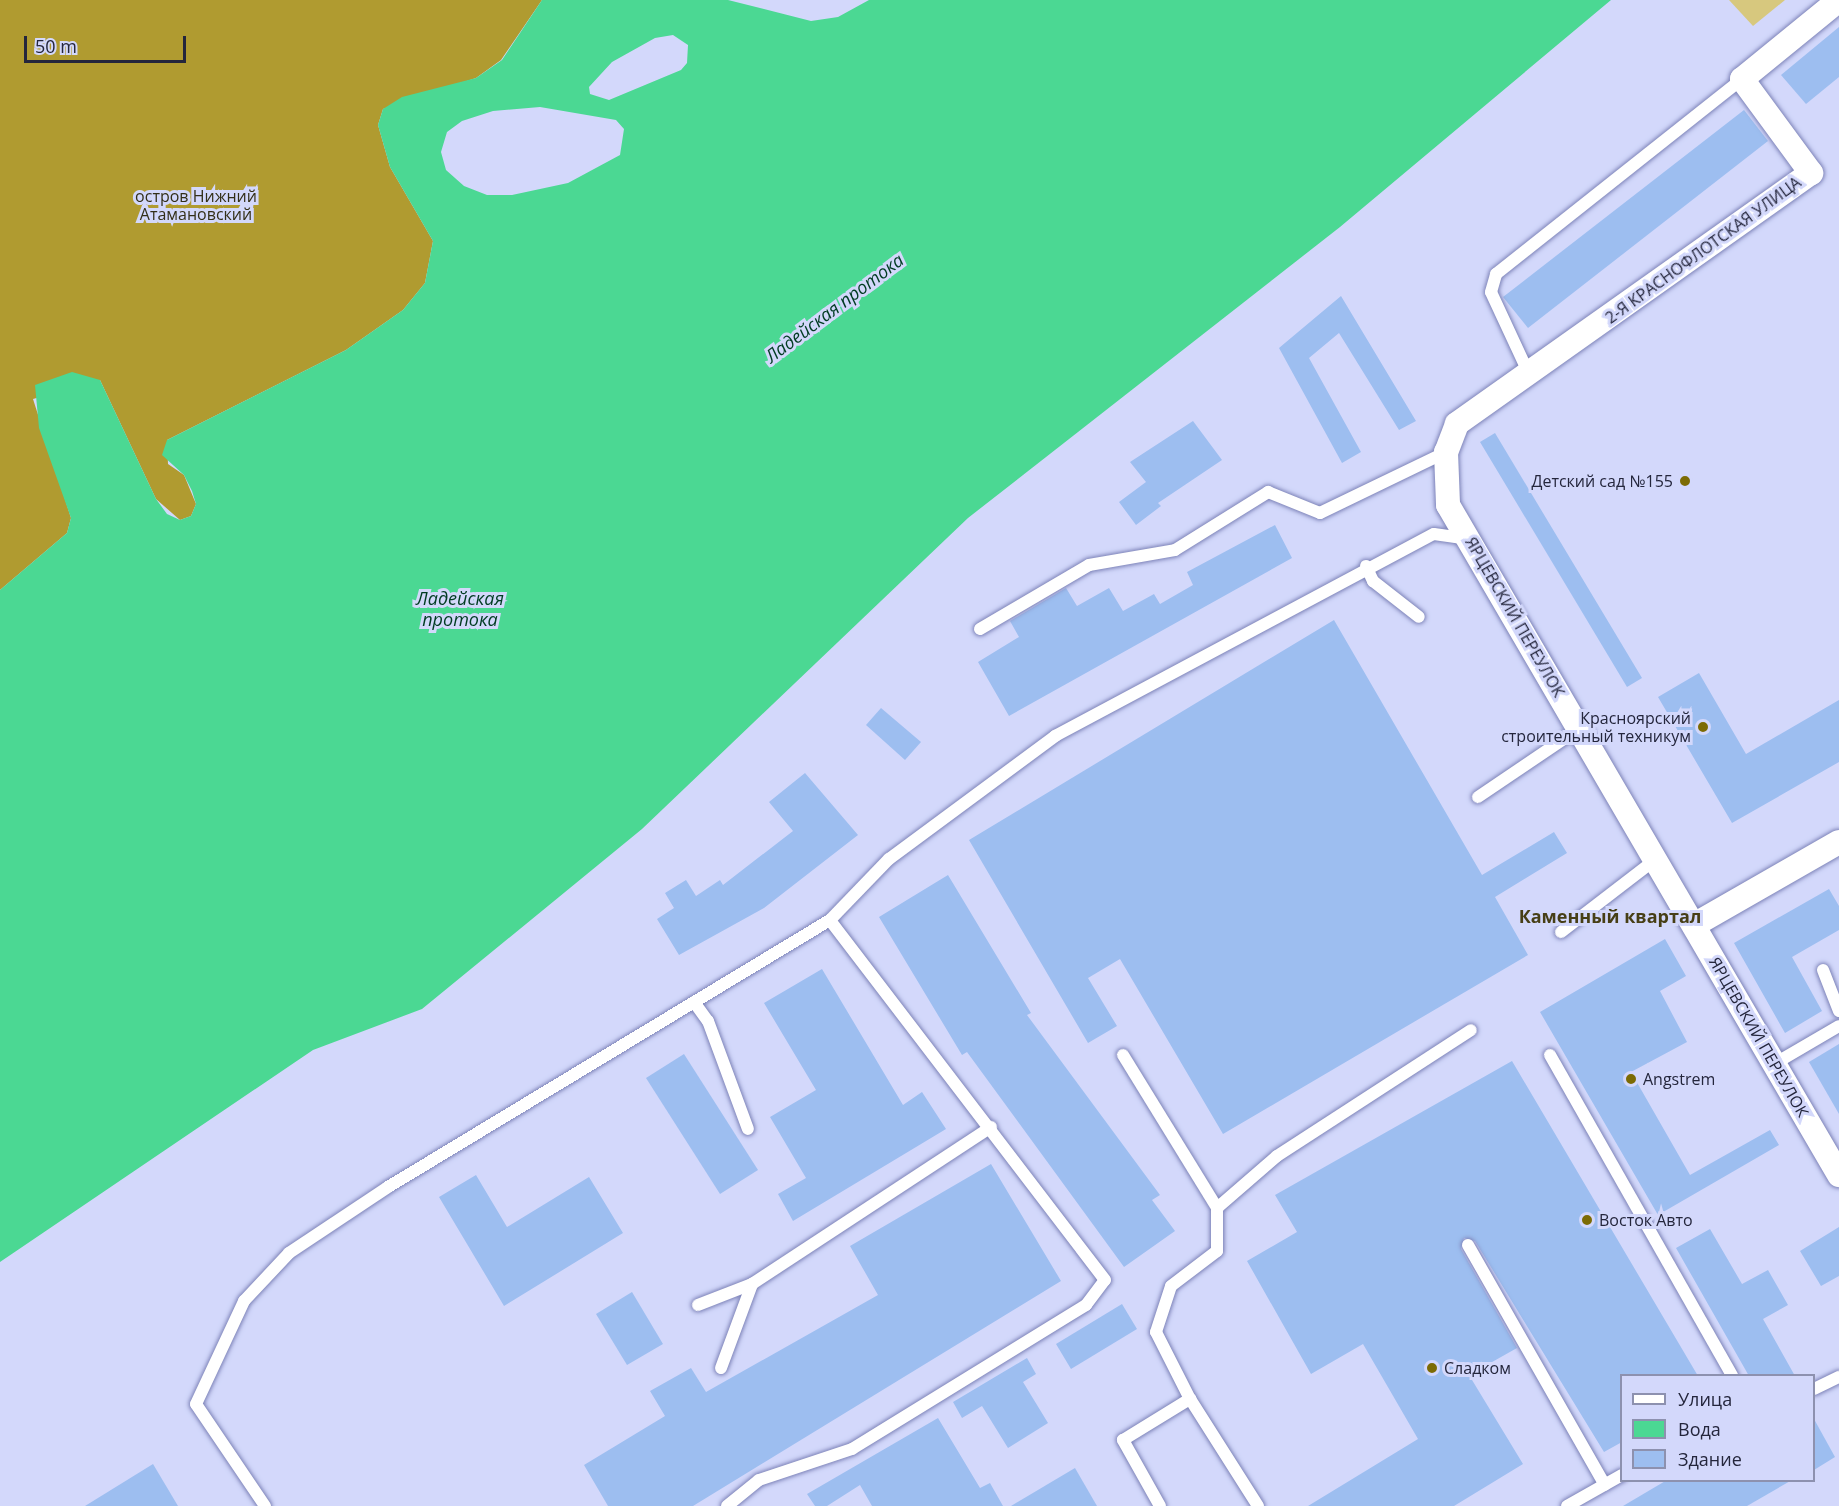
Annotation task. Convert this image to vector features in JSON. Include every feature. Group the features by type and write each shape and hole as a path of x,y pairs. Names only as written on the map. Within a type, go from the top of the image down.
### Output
{"street":[{"path":"1742,79 1839,0"},
{"name":"2-Я КРАСНОФЛОТСКАЯ УЛИЦА","path":"1457,423 1811,173 1742,79"},
{"name":"ЯРЦЕВСКИЙ ПЕРЕУЛОК","path":"1457,423 1446,452 1448,505 1471,540 1839,1175"},
{"path":"1694,925 1839,842"}],"lane":[{"path":"1529,374 1491,292 1496,273 1742,79"},
{"path":"980,629 1089,565 1175,550 1268,492 1320,513 1446,452"},
{"path":"265,1506 196,1404 243,1300 289,1253 388,1187 830,920 889,859 1055,736 1366,567 1434,534 1471,540"},
{"path":"1366,567 1373,581 1419,617"},
{"path":"1478,797 1580,728"},
{"path":"1561,932 1656,859"},
{"path":"727,1506 759,1480 852,1449 1086,1305 1105,1280 991,1127 830,920"},
{"path":"1823,970 1839,1011"},
{"path":"694,1002 708,1021 748,1129"},
{"path":"1774,1064 1839,1026"},
{"path":"1217,1208 1277,1156 1471,1030"},
{"path":"1123,1055 1217,1208 1217,1251 1171,1286 1156,1332 1190,1399 1258,1506"},
{"path":"1550,1055 1731,1374"},
{"path":"698,1305 752,1284 991,1127"},
{"path":"1467,1245 1605,1485"},
{"path":"721,1368 752,1284"},
{"path":"1815,1389 1839,1377"},
{"path":"1161,1506 1123,1440 1190,1399"},
{"path":"1567,1506 1620,1476"}],"shaded area":[{"path":"1729,0 1785,0 1753,26"}],"green space":[{"name":"остров Нижний Атамановский","path":"0,0 542,0 501,60 476,78 383,109 378,125 390,167 433,241 425,283 403,310 346,350 167,440 168,464 184,475 196,504 191,516 180,520 156,499 100,380 33,399 71,518 67,533 0,590"}],"water":[{"name":"Ладейская протока","path":"542,0 728,0 811,21 838,17 869,0 1611,0 1340,227 968,518 642,829 422,1009 313,1050 0,1262 0,590 67,533 71,518 39,428 35,385 72,372 100,380 156,499 167,514 180,520 191,516 196,504 192,491 184,475 162,455 167,440 346,350 403,310 425,283 433,241 390,167 378,125 383,109 402,97 476,78 502,60","holes":["673,35 688,45 687,63 681,70 609,100 590,94 589,87 612,62 655,38","540,107 616,120 624,129 620,155 568,183 512,195 487,195 464,186 446,170 441,152 447,132 462,121 493,111"]}],"building":[{"path":"1839,27 1839,77 1806,104 1781,75"},
{"path":"1744,110 1768,141 1528,328 1503,297"},
{"path":"1341,296 1416,421 1399,430 1339,333 1309,358 1361,452 1342,463 1279,348"},
{"path":"1193,421 1222,460 1158,503 1161,506 1136,525 1119,502 1146,482 1130,462"},
{"path":"1495,433 1642,678 1627,687 1480,442"},
{"path":"1275,525 1292,558 1009,716 978,662 1019,637 1010,621 1066,588 1077,606 1109,588 1123,611 1154,594 1160,604 1193,585 1187,572"},
{"path":"1334,620 1482,875 1554,832 1567,853 1495,897 1528,955 1223,1134 1120,959 1088,978 1117,1026 1088,1043 969,840"},
{"name":"Красноярский строительный техникум","path":"1699,673 1746,754 1839,700 1839,762 1732,823 1658,697"},
{"path":"881,708 921,742 905,760 866,725"},
{"path":"805,773 858,835 764,908 679,955 657,919 674,908 665,893 686,880 696,896 720,880 723,885 793,831 769,802"},
{"path":"948,875 1031,1013 1027,1015 1160,1195 1152,1200 1175,1231 1124,1267 967,1052 962,1055 879,917"},
{"path":"1829,889 1839,906 1839,930 1792,957 1822,1011 1785,1033 1734,943"},
{"path":"1665,939 1686,976 1660,991 1687,1042 1631,1072 1690,1175 1770,1130 1779,1145 1658,1215 1540,1012"},
{"path":"822,969 903,1105 922,1092 946,1129 793,1221 778,1194 806,1178 770,1117 816,1090 764,1003"},
{"path":"1839,1044 1839,1114 1809,1062"},
{"path":"684,1054 758,1170 720,1194 646,1078"},
{"path":"1512,1061 1697,1374 1620,1374 1620,1443 1604,1452 1475,1241 1464,1238 1461,1249 1517,1348 1469,1375 1523,1464 1454,1506 1308,1506 1418,1439 1363,1344 1311,1374 1247,1261 1297,1232 1275,1195"},
{"path":"991,1164 1061,1281 693,1506 608,1506 584,1465 665,1416 650,1391 691,1368 706,1392 878,1295 850,1246"},
{"path":"476,1175 507,1227 589,1177 623,1233 504,1306 439,1197"},
{"path":"1839,1227 1839,1276 1821,1286 1800,1251"},
{"path":"1710,1229 1742,1284 1768,1270 1788,1305 1763,1319 1794,1374 1748,1374 1676,1248"},
{"path":"632,1292 663,1344 627,1365 596,1314"},
{"path":"1122,1304 1137,1329 1071,1369 1056,1344"},
{"path":"1027,1358 1036,1374 1023,1382 1048,1423 1008,1448 982,1406 962,1418 953,1402"},
{"path":"938,1418 980,1488 990,1483 1003,1506 872,1506 860,1485 827,1506 815,1506 807,1494"},
{"path":"1815,1421 1835,1457 1815,1469"},
{"path":"153,1464 178,1506 85,1506"},
{"path":"1075,1468 1097,1506 1011,1506"},
{"path":"1664,1482 1789,1482 1747,1506 1623,1506"}],"place":[{"name":"Детский сад №155","path":"1685,481"},
{"name":"Красноярский строительный техникум","path":"1703,727"},
{"name":"Angstrem","path":"1631,1079"},
{"name":"Восток Авто","path":"1587,1220"},
{"name":"Сладком","path":"1432,1368"}],"district":[{"name":"Каменный квартал","path":"1610,916"}]}
